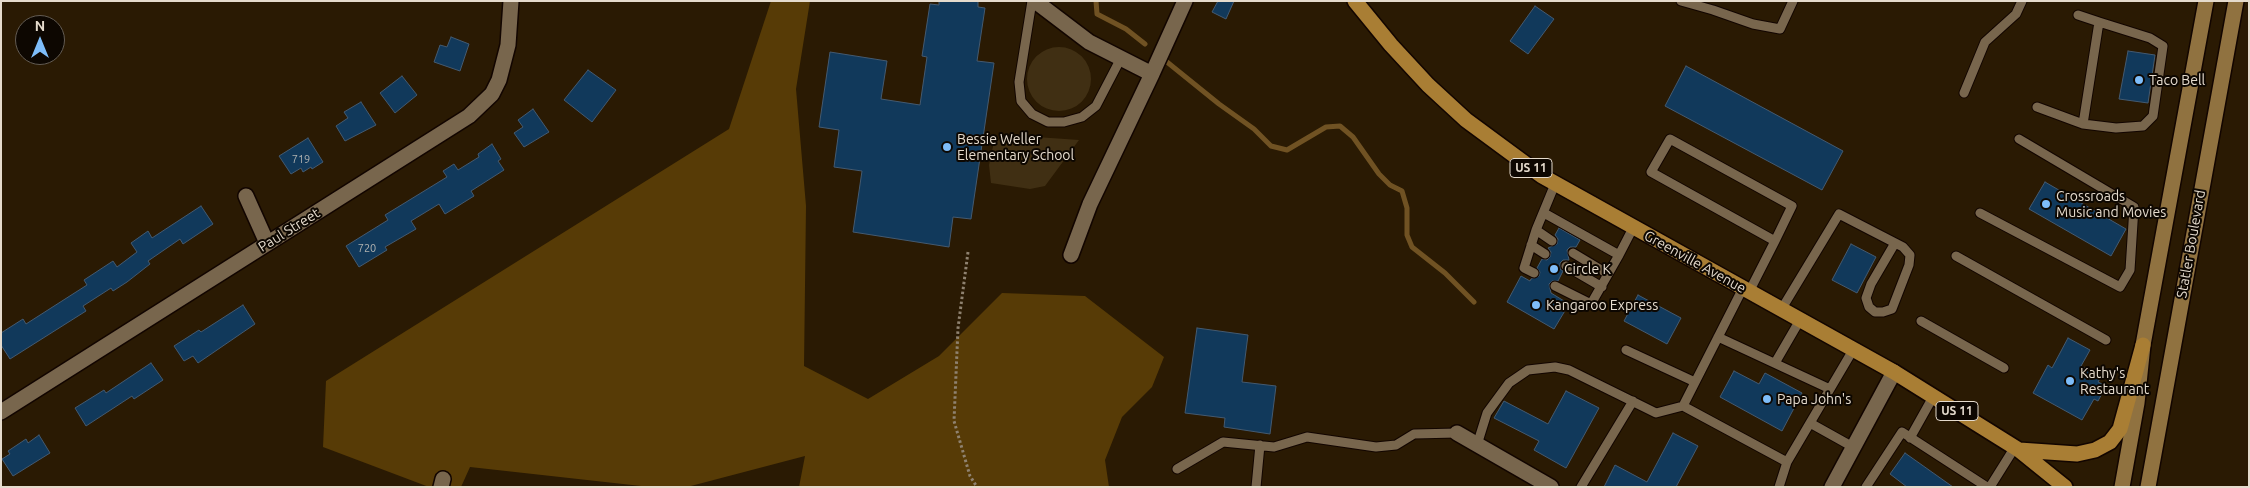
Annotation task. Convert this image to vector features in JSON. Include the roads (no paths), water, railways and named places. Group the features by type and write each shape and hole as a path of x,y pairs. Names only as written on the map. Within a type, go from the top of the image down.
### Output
{"main road":[{"name":"Greenville Avenue","path":"1355,1 1397,52 1428,85 1459,114 1498,145 1556,184 1894,372 2017,449 2063,486"},
{"path":"2122,487 2137,403 2143,345 2206,1"},
{"name":"Statler Boulevard","path":"2148,487 2236,1"},
{"path":"2017,449 2077,454 2095,450 2110,442 2120,429 2143,345"}],"street":[{"name":"Paul Street","path":"1,412 469,116 492,94 504,64 508,45 511,1"},
{"path":"1033,1 1089,42 1152,74"},
{"path":"1071,255 1090,204 1152,74 1184,1"},
{"path":"246,196 268,244"},
{"path":"1832,487 1894,372"},
{"path":"1457,433 1551,487"}],"lane":[{"path":"1033,1 1019,82 1021,101 1032,114 1048,122 1064,122 1082,117 1096,106 1121,58"},
{"path":"1681,1 1753,24 1780,29 1793,1"},
{"path":"1964,93 1985,42 2016,14 2022,1"},
{"path":"2036,107 2084,124 2116,128 2143,126 2153,116 2164,46 2150,38 2078,15"},
{"path":"2084,124 2099,22"},
{"path":"1683,406 1718,336 1775,241 1792,206 1670,139 1651,172 1775,241"},
{"path":"1980,213 2120,287 2130,270 2134,207 2019,139"},
{"path":"1534,273 1524,268 1536,230 1556,184"},
{"path":"1544,213 1619,255"},
{"path":"1781,310 1839,214 1903,247 1910,255 1909,265 1892,309 1875,312 1869,308 1866,298 1871,284 1895,243"},
{"path":"1555,286 1591,304 1633,228"},
{"path":"1536,230 1552,241"},
{"path":"1531,245 1545,254"},
{"path":"1573,253 1608,274"},
{"path":"1956,256 2106,340"},
{"path":"1566,266 1602,287"},
{"path":"1775,363 1800,320"},
{"path":"1921,321 2004,368"},
{"path":"1718,336 1830,389"},
{"path":"1626,350 1695,382"},
{"path":"1779,487 1787,462 1853,350"},
{"path":"1477,445 1487,413 1509,382 1528,370 1546,367 1569,370 1656,413 1683,406 1787,462"},
{"path":"1910,438 1933,397"},
{"path":"1581,487 1633,401"},
{"path":"1810,423 1853,447"},
{"path":"1866,487 1902,432 1989,487 2017,449"},
{"path":"1177,469 1223,442 1274,447 1307,437 1376,447 1396,446 1414,434 1457,433"},
{"path":"1256,487 1260,446"}],"waterway":[{"path":"1096,1 1097,14 1126,29 1145,44"},
{"path":"1167,62 1219,104 1254,129 1271,146 1287,150 1326,127 1340,126 1353,137 1379,174 1390,185 1402,191 1407,208 1407,235 1412,247 1445,273 1474,302"}],"place":[{"name":"Taco Bell","path":"2139,80"},
{"name":"Bessie Weller Elementary School","path":"947,147"},
{"name":"Crossroads Music and Movies","path":"2046,204"},
{"name":"Circle K","path":"1554,269"},
{"name":"Kangaroo Express","path":"1536,305"},
{"name":"Kathy's Restaurant","path":"2070,381"},
{"name":"Papa John's","path":"1767,399"}]}
